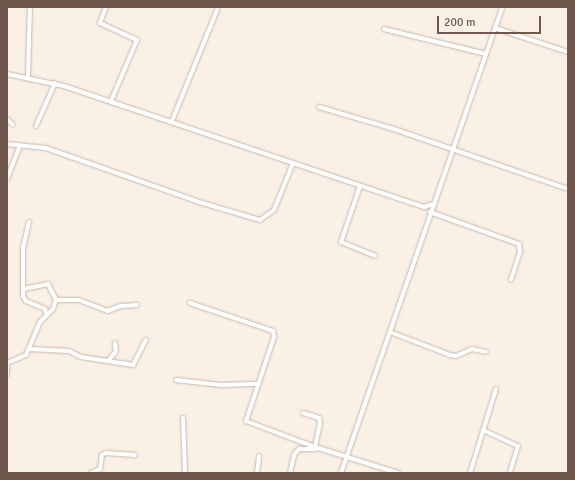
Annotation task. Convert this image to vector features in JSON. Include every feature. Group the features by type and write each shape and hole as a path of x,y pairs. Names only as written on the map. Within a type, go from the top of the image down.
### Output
{"street":[{"path":"28,77 30,7"},
{"path":"106,7 101,24 137,40 111,101"},
{"path":"341,473 502,7"},
{"path":"172,121 217,10"},
{"path":"495,28 568,52"},
{"path":"384,29 486,54"},
{"path":"7,74 54,83 172,121 424,207 430,214 519,244 520,252 511,280"},
{"path":"36,126 54,83"},
{"path":"319,107 568,189"},
{"path":"7,119 13,125"},
{"path":"7,144 46,148 192,199 260,220 274,210 293,163"},
{"path":"7,179 20,145"},
{"path":"360,186 341,242 375,256"},
{"path":"424,207 433,204"},
{"path":"29,222 23,248 22,290 24,299 45,309 46,313"},
{"path":"7,374 7,363 22,358 29,350 40,322 46,313 53,309 56,300 48,284 22,290"},
{"path":"56,300 79,300 107,312 121,306 137,305"},
{"path":"190,303 273,331 274,337 257,384 246,421 347,458"},
{"path":"390,332 450,355 456,356 472,349 486,352"},
{"path":"29,350 69,351 81,357 109,360 133,365 146,340"},
{"path":"109,360 116,352 115,343"},
{"path":"176,380 221,385 257,384"},
{"path":"470,473 496,389"},
{"path":"303,413 314,416 320,423 315,447"},
{"path":"183,418 185,473"},
{"path":"483,430 518,446 510,473"},
{"path":"290,473 294,455 299,449 309,448 398,473"},
{"path":"91,473 100,469 102,455 106,452 135,455"},
{"path":"257,473 259,456"}]}
